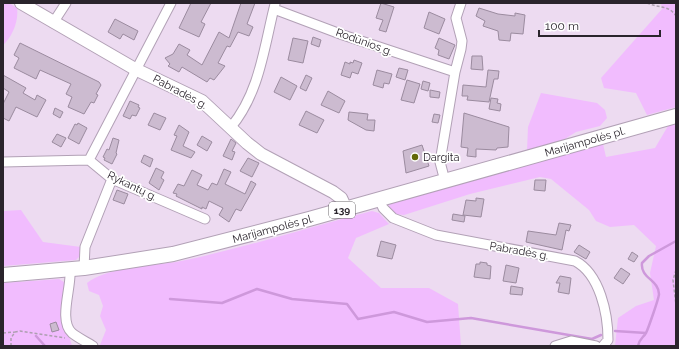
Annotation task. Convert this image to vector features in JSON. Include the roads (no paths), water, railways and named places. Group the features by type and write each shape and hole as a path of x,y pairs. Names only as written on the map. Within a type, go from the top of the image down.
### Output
{"main road":[{"name":"Marijampolės pl.","path":"3,275 77,269 173,254 346,209 676,116"}],"street":[{"name":"Pabradės g.","path":"21,3 53,23 135,69 202,101 261,154 337,195 341,198 346,209"},
{"path":"53,23 66,3"},
{"path":"3,162 88,160 171,3"},
{"path":"445,181 440,162 455,72 461,49 462,41 456,18 461,3"},
{"path":"231,128 244,110 254,90 275,6"},
{"name":"Rodūnios g.","path":"275,6 344,35 455,72"},
{"name":"Rykantų g.","path":"88,160 112,179 205,219"},
{"path":"93,346 72,332 65,311 71,286 84,247 112,179"},
{"name":"Pabradės g.","path":"379,199 386,213 393,218 424,231 455,240 575,261 582,265 594,280 604,313 608,340 603,346"},
{"path":"554,346 571,341 596,346"}],"waterway":[{"path":"638,346 639,342 645,335 659,294 656,285 646,276 642,268 642,263 649,256 676,241"},
{"path":"170,299 222,303 257,289 292,299 347,304 358,319 394,312 427,322 471,318 592,339 601,335"},
{"path":"615,331 646,333"},
{"path":"36,336 45,346"}],"place":[{"name":"Dargita","path":"415,157"}]}
